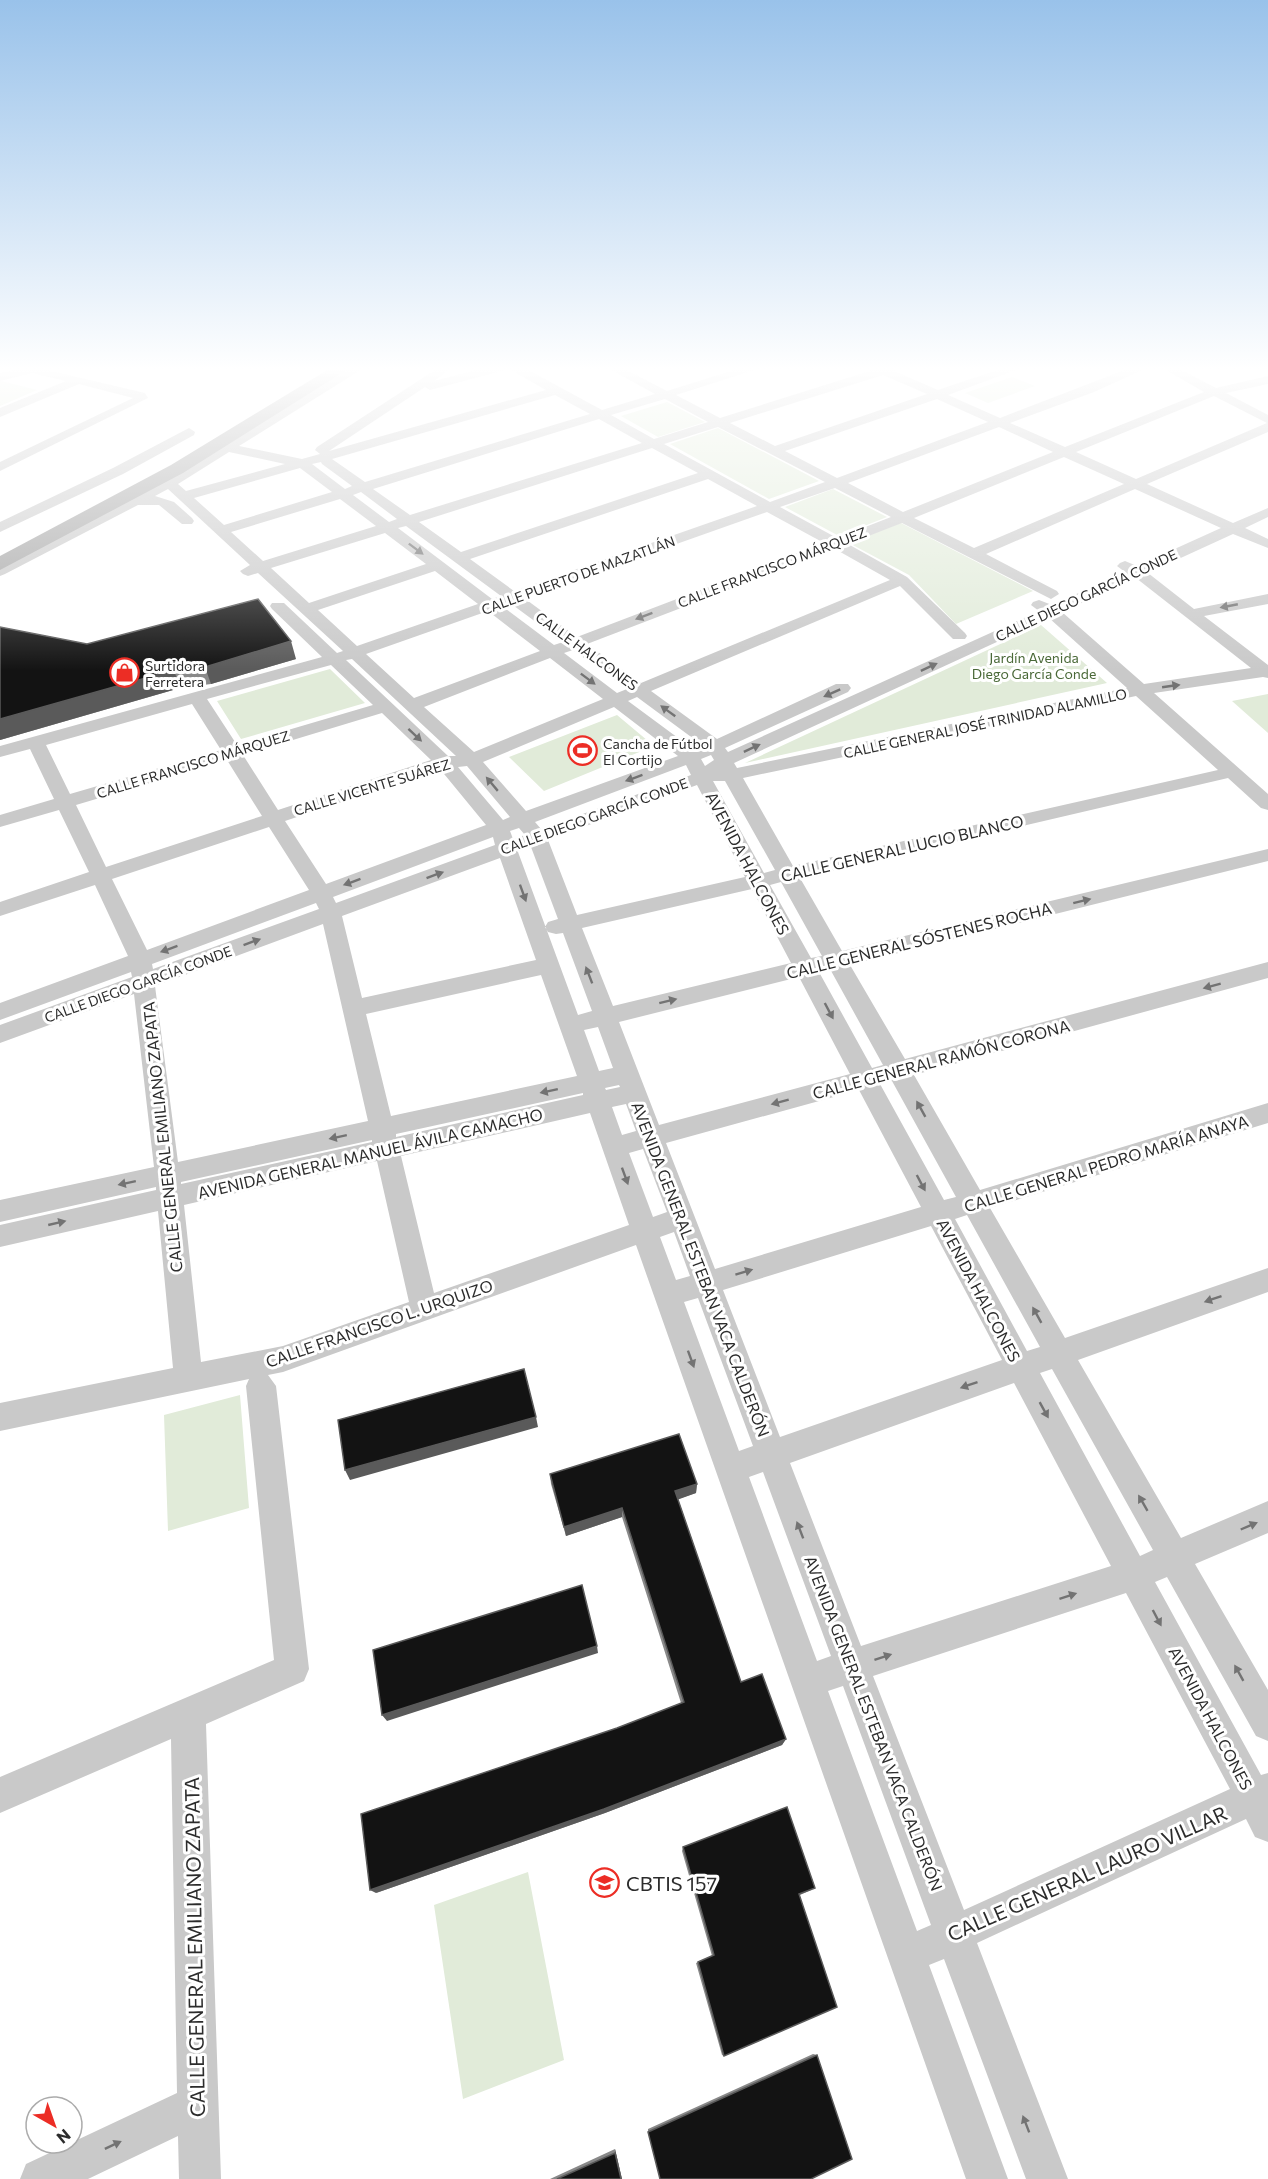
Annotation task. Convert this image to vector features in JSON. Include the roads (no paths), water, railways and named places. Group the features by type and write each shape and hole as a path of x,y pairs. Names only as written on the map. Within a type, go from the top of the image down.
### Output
{"main road":[{"path":"0,552 160,468"},
{"path":"0,564 179,468"}],"street":[{"path":"0,528 124,468"},
{"path":"175,490 204,468"},
{"path":"0,571 135,501 271,468"},
{"name":"CALLE HALCONES","path":"320,468 343,494 491,606 616,700 713,763"},
{"name":"CALLE HALCONES","path":"328,468 363,488 408,520 640,690 713,763"},
{"path":"220,531 429,468"},
{"path":"251,570 576,468"},
{"path":"698,468 902,580 959,636"},
{"path":"806,468 974,554 1051,603 1140,690 1268,804"},
{"name":"CALLE PUERTO DE MAZATLÁN","path":"0,752 344,656 878,468"},
{"name":"CALLE FRANCISCO MÁRQUEZ","path":"0,821 232,752 398,706 552,651 836,544 1025,468"},
{"path":"1103,468 1229,522 1268,532"},
{"path":"1130,468 1152,477 1268,544"},
{"path":"974,554 1174,468"},
{"path":"459,558 709,474"},
{"name":"AVENIDA GENERAL ESTEBAN VACA CALDERÓN","path":"175,490 220,531 251,570"},
{"name":"CALLE DIEGO GARCÍA CONDE","path":"0,1012 143,970 713,763 1051,603 1229,522 1268,496"},
{"name":"AVENIDA GENERAL ESTEBAN VACA CALDERÓN","path":"135,501 148,499 166,501 312,622 344,656 398,706 472,760 570,924 1047,2179"},
{"name":"CALLE DIEGO GARCÍA CONDE","path":"1229,522 1268,512"},
{"path":"312,622 437,565"},
{"path":"1129,567 1267,672"},
{"name":"CALLE VICENTE SUÁREZ","path":"0,909 444,762 472,760 902,580"},
{"path":"1191,614 1268,599"},
{"name":"CALLE DIEGO GARCÍA CONDE","path":"713,763 959,636 1033,603 1051,603"},
{"name":"CALLE GENERAL JOSÉ TRINIDAD ALAMILLO","path":"713,763 1140,690 1267,672"},
{"path":"197,697 326,903 354,1008 424,1308"},
{"name":"AVENIDA GENERAL ESTEBAN VACA CALDERÓN","path":"398,706 444,762 516,833 537,932 987,2179"},
{"name":"CALLE GENERAL EMILIANO ZAPATA","path":"36,742 101,876 143,970 188,1377"},
{"name":"AVENIDA HALCONES","path":"713,763 788,874 1268,1724"},
{"name":"AVENIDA HALCONES","path":"713,763 758,881 1133,1575 1263,1804"},
{"name":"CALLE GENERAL LUCIO BLANCO","path":"537,932 1232,772"},
{"name":"CALLE GENERAL SÓSTENES ROCHA","path":"570,1025 1268,855"},
{"path":"354,1008 549,965"},
{"name":"CALLE DIEGO GARCÍA CONDE","path":"0,1034 143,970"},
{"name":"CALLE GENERAL RAMÓN CORONA","path":"614,1147 1268,970"},
{"name":"AVENIDA GENERAL MANUEL ÁVILA CAMACHO","path":"0,1236 168,1186 630,1083"},
{"name":"CALLE GENERAL PEDRO MARÍA ANAYA","path":"668,1295 1268,1113"},
{"name":"AVENIDA GENERAL MANUEL ÁVILA CAMACHO","path":"0,1211 168,1186"},
{"name":"CALLE FRANCISCO L. URQUIZO","path":"0,1417 283,1359 682,1218"},
{"path":"730,1469 1268,1280"},
{"path":"0,1795 292,1669 261,1386"},
{"path":"807,1681 1133,1575 1268,1517"},
{"name":"CALLE GENERAL EMILIANO ZAPATA","path":"188,1715 201,2179"},
{"name":"CALLE GENERAL LAURO VILLAR","path":"906,1956 953,1934 1263,1804"},
{"path":"41,2179 198,2105"}],"place":[{"name":"Surtidora Ferretera","path":"124,673"},
{"name":"Cancha de Fútbol El Cortijo","path":"582,751"},
{"name":"CBTIS 157","path":"605,1883"}],"park label":[{"name":"Jardín Avenida Diego García Conde","path":"1034,666"}]}
